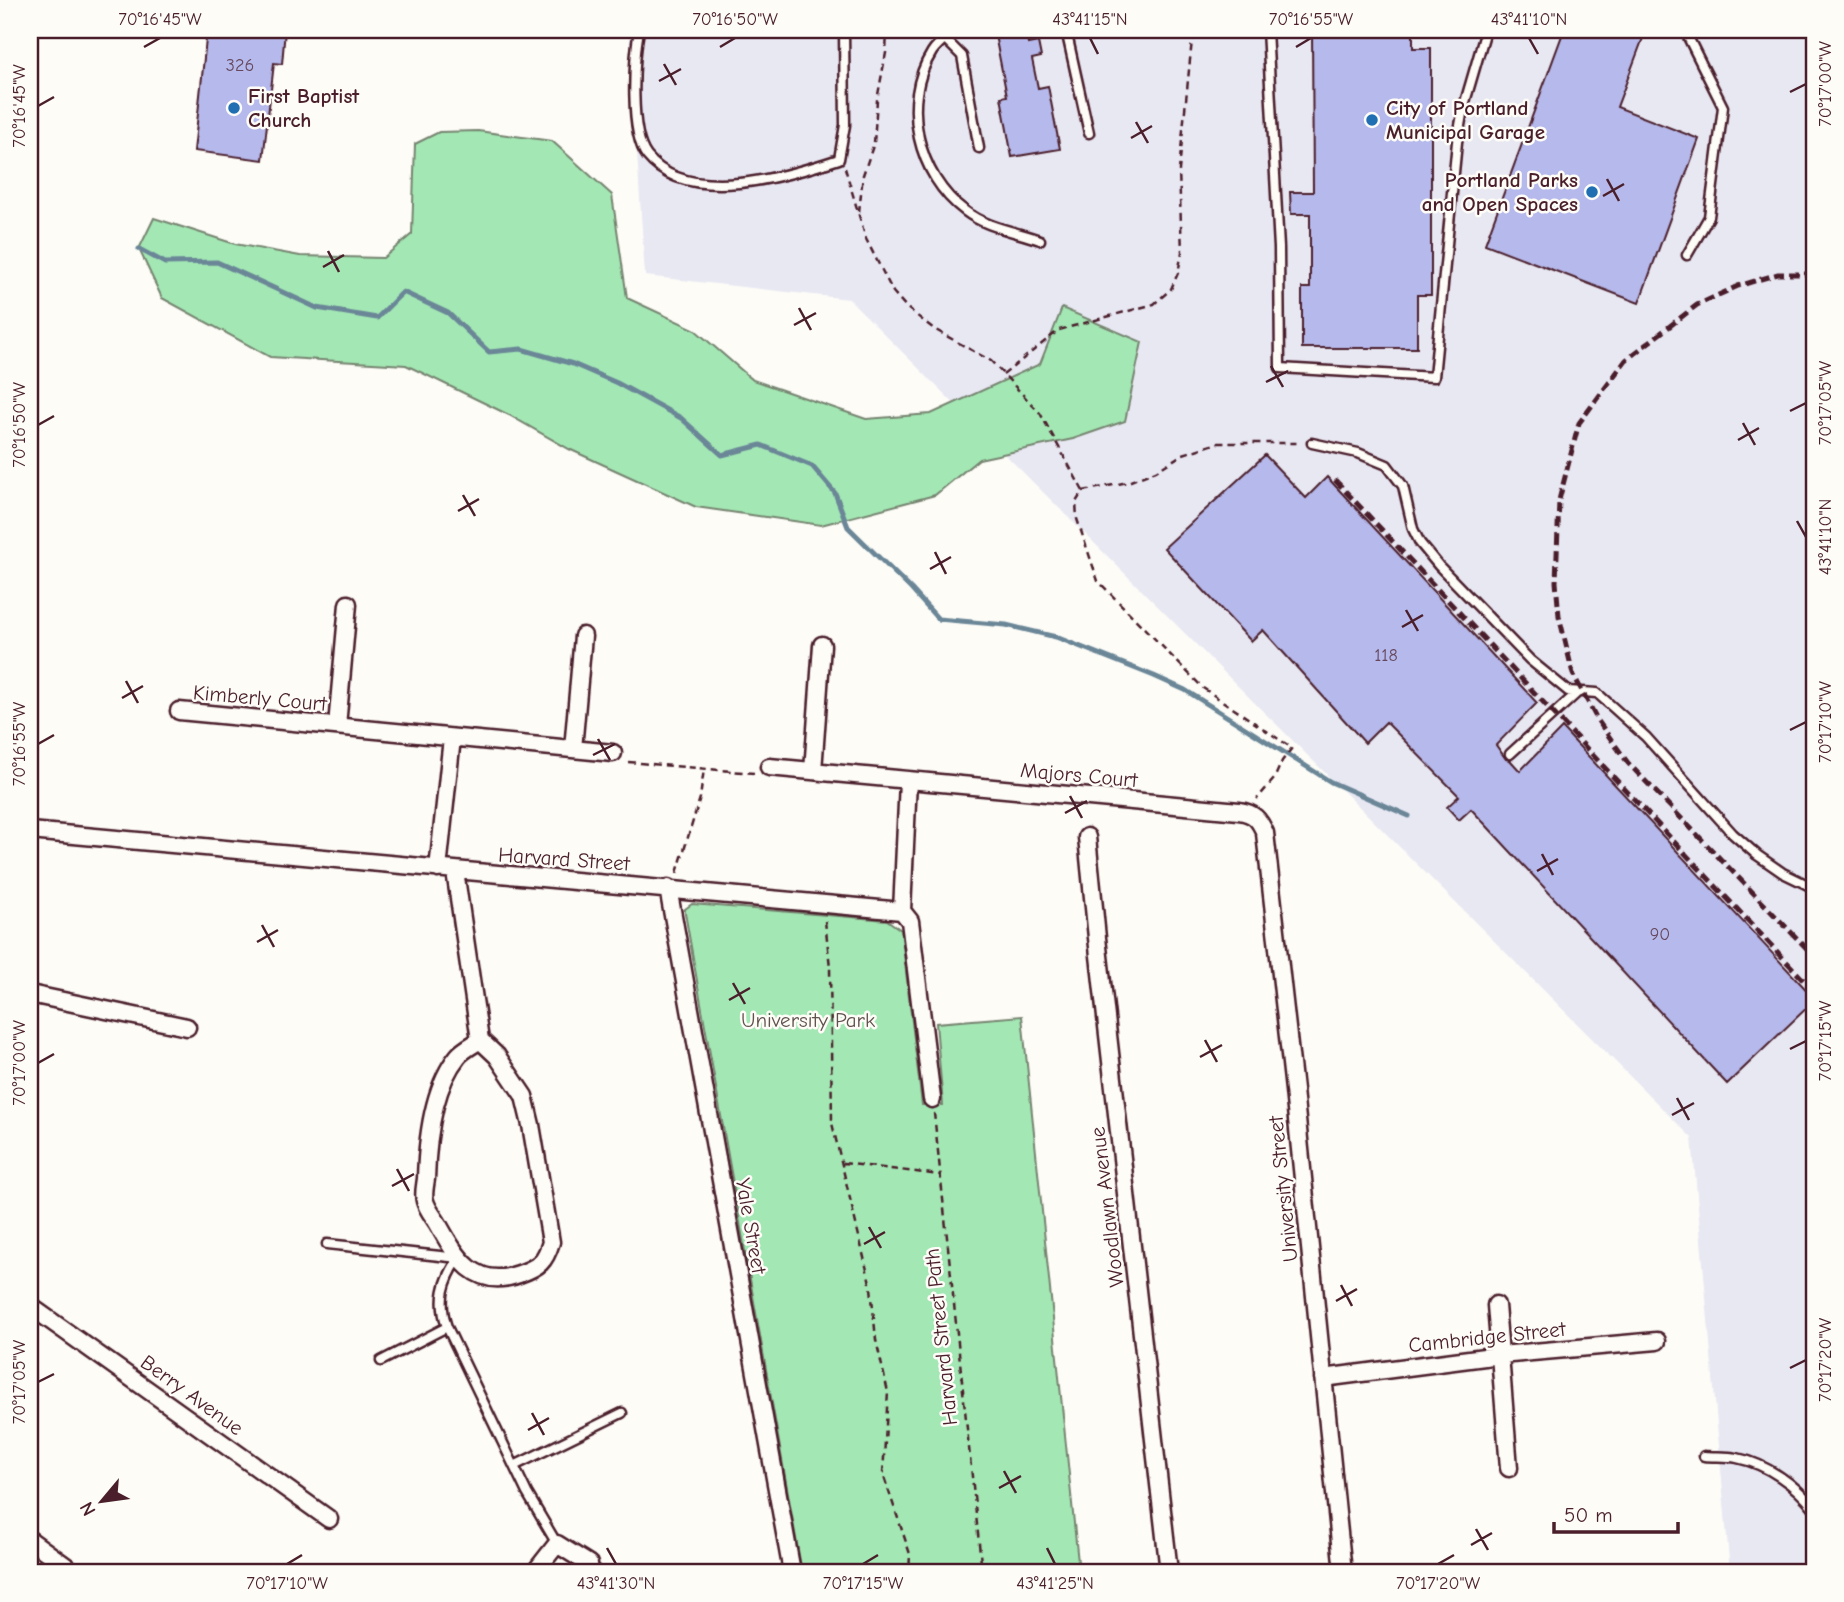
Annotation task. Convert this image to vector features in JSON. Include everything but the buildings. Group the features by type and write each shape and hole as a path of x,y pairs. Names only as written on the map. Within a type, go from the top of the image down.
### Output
{"street":[{"name":"Kimberly Court","path":"337,726 348,604"},
{"path":"573,749 583,636"},
{"path":"813,771 822,645"},
{"name":"Kimberly Court","path":"179,711 613,753"},
{"path":"452,738 446,870 480,1040 497,1056 524,1096 551,1242 546,1259 512,1277 494,1278 473,1273 451,1248 425,1200 426,1167 436,1104 448,1072 459,1054 480,1040"},
{"name":"Majors Court","path":"769,767 1246,812"},
{"path":"908,781 902,911 910,921 933,1099"},
{"name":"University Street","path":"1246,812 1255,815 1265,833 1343,1572"},
{"name":"Harvard Street","path":"30,831 902,911"},
{"name":"Woodlawn Avenue","path":"1087,838 1169,1572"},
{"name":"Yale Street","path":"671,888 792,1572"},
{"path":"30,994 187,1027"},
{"path":"1496,1305 1509,1468"},
{"name":"Berry Avenue","path":"30,1306 329,1519"},
{"name":"Cambridge Street","path":"1323,1378 1500,1355 1657,1340"},
{"path":"30,1540 74,1572"},
{"path":"536,1572 557,1544 589,1564 582,1572"}],"lane":[{"path":"639,30 635,129 645,155 667,174 699,182 734,184 809,169 839,159 845,125 844,30"},
{"path":"955,30 933,50 918,81 916,111 920,140 929,167 944,191 965,212 993,226 1040,240"},
{"path":"1066,30 1089,133"},
{"path":"1267,30 1279,248 1280,368 1434,377 1457,142 1463,109 1486,30"},
{"path":"1686,255 1709,217 1723,107 1688,37 1689,30"},
{"path":"945,39 962,56 979,148"},
{"path":"1312,443 1359,453 1387,465 1403,486 1413,529 1420,543 1530,660 1568,691 1597,693 1646,737 1725,825 1756,855 1783,873 1814,888"},
{"path":"1510,754 1577,693"},
{"path":"327,1244 459,1258 447,1275 442,1292 447,1327 527,1493 557,1544"},
{"path":"382,1361 447,1327"},
{"path":"514,1466 622,1413"},
{"path":"1704,1456 1738,1458 1767,1469 1793,1485 1814,1508"}],"path":[{"path":"859,216 863,175 874,143 887,30"},
{"path":"1003,375 1059,330 1154,304 1171,289 1178,273 1182,252 1179,170 1193,30"},
{"path":"840,153 866,239 893,292 907,308 934,328 991,361 1040,413 1083,491"},
{"path":"1246,812 1274,779 1282,761 1292,748 1203,688 1098,581 1077,519 1076,502 1083,491 1128,482 1156,471 1183,454 1218,443 1312,443"},
{"path":"613,753 621,761 704,769 756,773 769,767"},
{"path":"671,888 700,798 704,769"},
{"path":"823,903 830,967 832,1123 871,1287 876,1340 888,1392 883,1474 910,1554 909,1572"},
{"name":"Harvard Street Path","path":"933,1099 982,1572"},
{"path":"841,1163 940,1175"}],"shaded area":[{"path":"629,30 1814,30 1814,1572 1730,1572 1692,1138 849,299 645,276"}],"green space":[{"path":"478,131 552,141 612,195 627,298 694,329 753,380 866,419 931,414 1040,364 1062,308 1142,342 1125,421 1073,439 979,459 935,495 821,525 696,507 569,449 509,415 406,365 270,357 162,298 139,249 154,218 235,244 300,256 383,258 412,234 415,144 439,132"},
{"name":"University Park","path":"692,904 887,920 901,930 922,1105 943,1105 936,1023 1022,1016 1079,1572 802,1572 685,913 685,909"}],"waterway":[{"path":"139,249 165,263 217,262 317,308 377,318 403,292 448,313 489,352 521,349 573,364 617,383 681,418 722,455 761,445 812,466 835,493 848,527 938,619 1006,625 1056,637 1154,676 1185,690 1331,782 1409,816"}],"railway":[{"path":"1814,274 1778,274 1738,286 1697,305 1626,360 1579,423 1559,500 1556,582 1559,616 1573,674 1598,721 1628,763 1814,956"},
{"path":"1335,480 1814,991"}],"place":[{"name":"First Baptist Church","path":"234,108"},
{"name":"City of Portland Municipal Garage","path":"1372,120"},
{"name":"Portland Parks and Open Spaces","path":"1592,192"}]}
